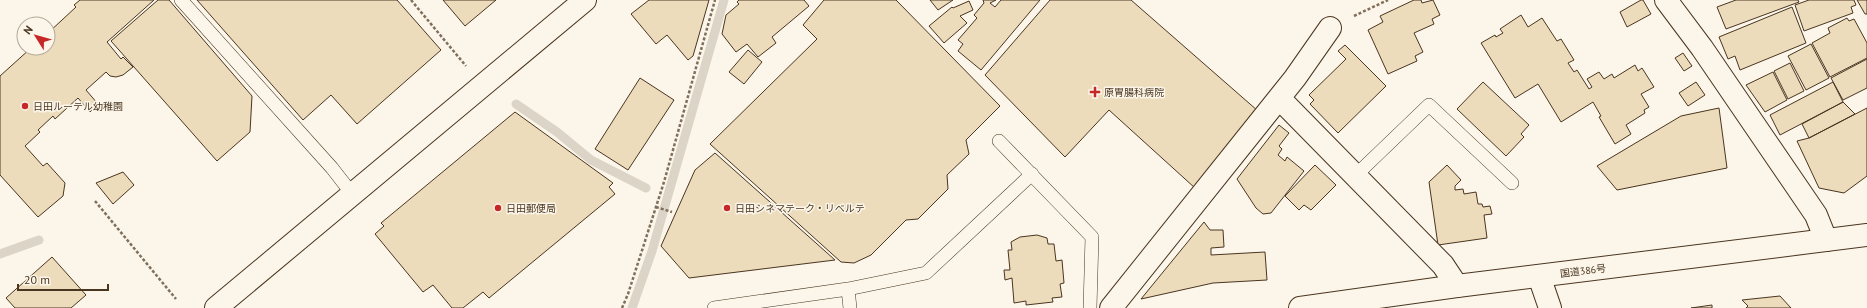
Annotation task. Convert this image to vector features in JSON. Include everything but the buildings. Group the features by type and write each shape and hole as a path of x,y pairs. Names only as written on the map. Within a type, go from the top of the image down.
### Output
{"main road":[{"path":"216,308 585,0"},
{"path":"1666,0 1702,48 1816,215 1826,240"},
{"path":"1110,308 1295,78 1330,28"},
{"path":"1279,98 1443,265 1457,286"},
{"name":"国道386号","path":"1300,308 1457,286 1867,234"},
{"path":"1539,276 1550,308"}],"lane":[{"path":"181,0 332,168 353,195"},
{"path":"1355,176 1429,105 1512,184"},
{"path":"999,142 1092,237 1090,308"},
{"path":"714,308 848,289 926,273 1032,174"},
{"path":"848,289 850,308"}],"path":[{"path":"411,0 462,60"},
{"path":"622,308 657,207 715,0"},
{"path":"1330,28 1388,0"},
{"path":"95,201 176,299"},
{"path":"657,207 672,212"}],"waterway":[{"path":"632,308 652,251 724,0"},
{"path":"516,104 557,132 591,160 646,188"},
{"path":"0,254 39,240"}],"place":[{"name":"原胃腸科病院","path":"1095,92"},
{"name":"日田ルーテル幼稚園","path":"25,106"},
{"name":"日田郵便局","path":"498,208"},
{"name":"日田シネマテーク・リベルテ","path":"727,208"}]}
